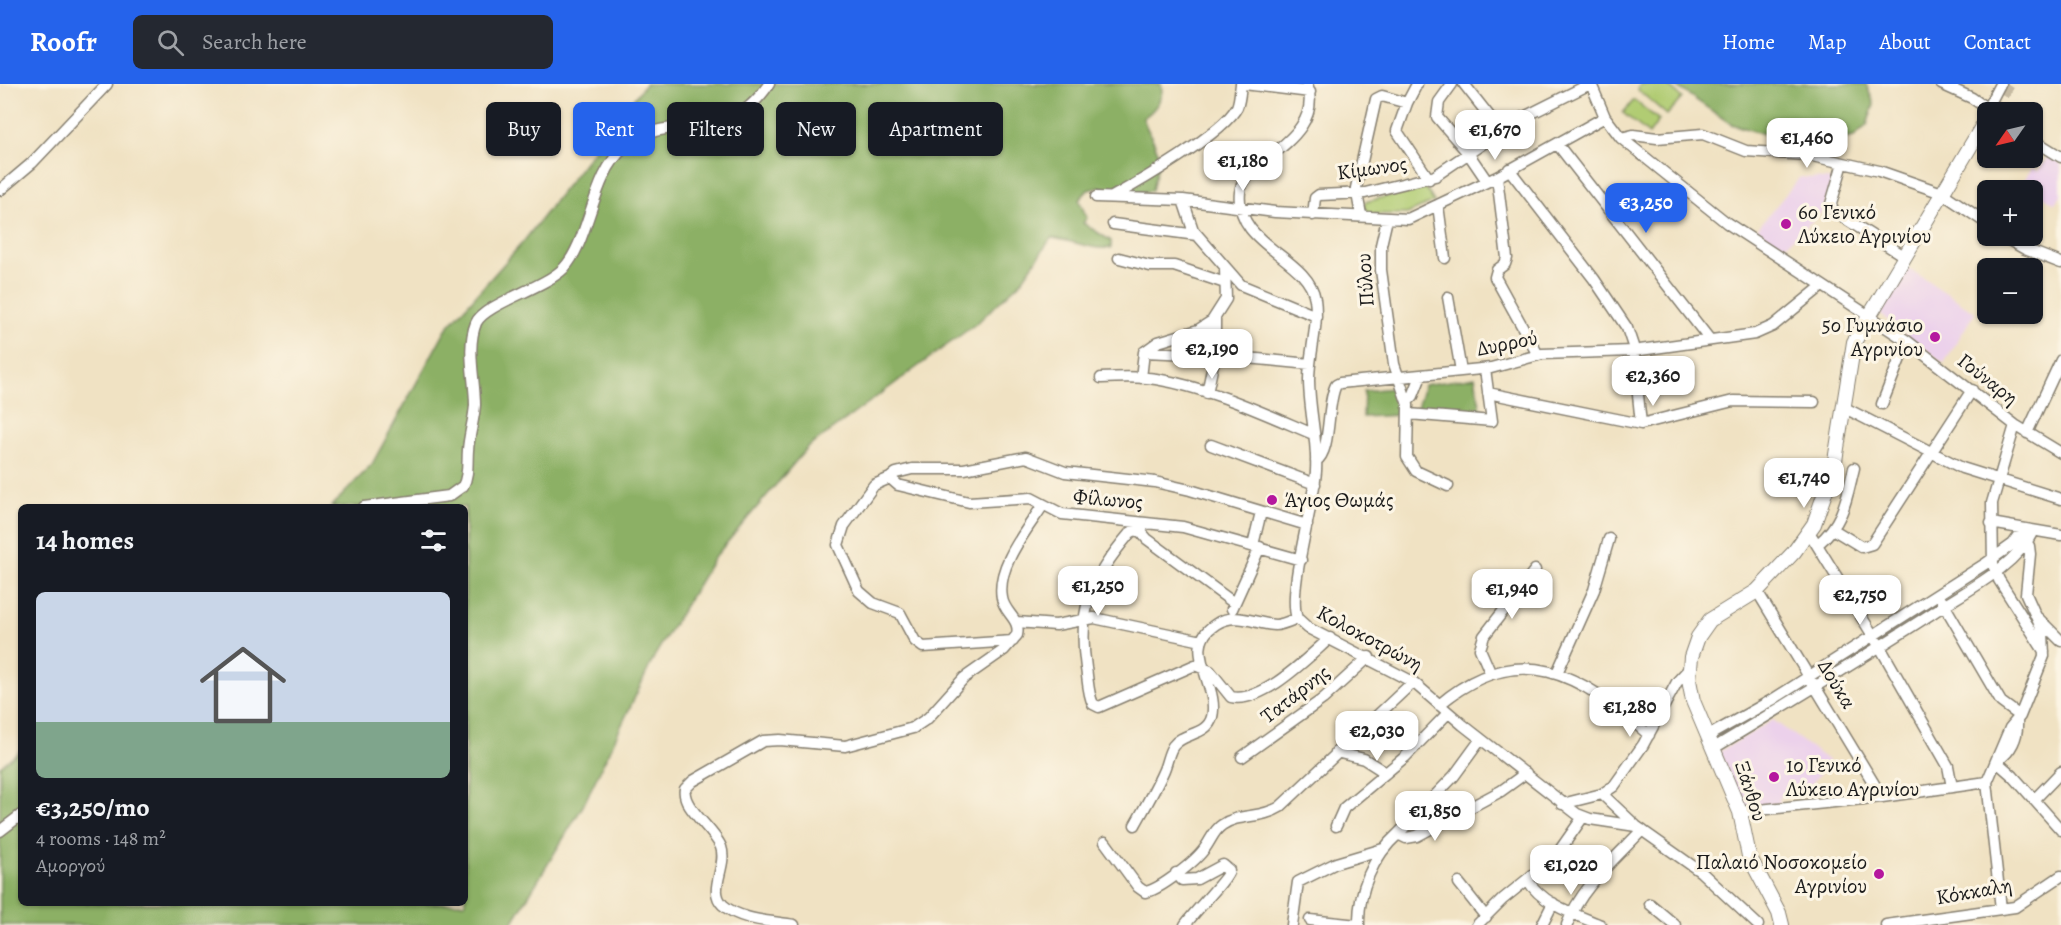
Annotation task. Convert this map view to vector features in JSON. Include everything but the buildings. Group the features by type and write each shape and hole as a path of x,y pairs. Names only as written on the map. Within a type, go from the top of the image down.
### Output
{"main road":[{"name":"Ξάνθου","path":"1782,925 1779,913 1749,856 1740,812 1693,701 1690,668 1698,637 1707,623 1718,613 1757,591 1809,532 1830,481 1845,408 1851,352 1868,315 1977,133"}],"street":[{"path":"0,190 32,163 107,84"},
{"path":"387,504 449,496 463,486 474,418 472,351 476,323 485,313 536,288 564,268 607,172 619,153 637,139 659,130 707,127 735,117 753,105 769,84"},
{"path":"1112,197 1172,161 1218,127 1235,110 1242,84 1308,88 1308,108 1291,141 1243,182 1240,206"},
{"path":"1417,84 1397,131 1429,179"},
{"path":"1452,84 1436,109 1437,117 1492,179 1507,260 1497,270 1495,277 1538,355"},
{"path":"1464,84 1501,131"},
{"name":"Κίμωνος","path":"1313,215 1315,198 1321,194 1356,194 1429,179 1501,131 1590,84"},
{"name":"Γούναρη","path":"1590,84 1605,117 1621,138 1727,223 1907,341 2015,425 2061,453"},
{"path":"1941,84 1972,98 1977,103"},
{"path":"1993,102 2000,84"},
{"path":"1361,215 1356,194 1376,99 1382,96 1407,103"},
{"path":"1096,197 1183,200 1313,215 1361,215 1408,219 1558,145 1605,117"},
{"path":"1621,138 1633,135 1657,138 1703,134 1746,151 1787,152 1843,163 1898,176 1942,193 1977,217"},
{"path":"1642,155 1657,138"},
{"path":"1558,145 1710,340"},
{"path":"2043,146 2061,157"},
{"path":"1843,163 1831,204 1833,211 1904,256"},
{"path":"1509,170 1609,300 1627,328 1634,351 1641,424"},
{"path":"1183,200 1190,225 1241,285 1316,315"},
{"path":"1438,205 1445,258"},
{"name":"Κολοκοτρώνη","path":"1240,206 1246,222 1255,235 1310,286 1316,315 1310,364 1316,461 1315,484 1294,602 1297,618 1308,628 1369,657 1413,682 1448,713 1562,804 1584,817 1639,828 1701,872 1758,925"},
{"name":"Πύλου","path":"1387,219 1381,245 1381,270 1393,361 1409,414 1409,462 1416,471 1448,486"},
{"path":"1113,224 1197,235"},
{"path":"2020,246 2061,263"},
{"path":"1119,258 1150,266 1174,266 1226,283"},
{"path":"1141,378 1144,352 1158,342 1198,330 1215,317 1226,298 1225,268"},
{"name":"Δυρρού","path":"1316,461 1324,453 1330,399 1336,385 1347,382 1485,369 1517,363 1538,355 1634,351 1764,331 1822,286"},
{"path":"1448,297 1461,371"},
{"path":"1207,393 1215,354 1215,317"},
{"path":"1882,404 1907,341"},
{"path":"1144,352 1215,354 1310,364"},
{"path":"2027,433 2061,360"},
{"path":"1409,414 1492,421 1485,369"},
{"path":"1407,402 1413,396 1420,376"},
{"path":"1101,378 1141,378 1168,382 1207,393 1313,434"},
{"path":"1834,530 1862,547 1872,544 1972,390"},
{"path":"1488,393 1641,424 1733,401 1814,402"},
{"path":"1845,408 1962,468 2061,499"},
{"path":"2015,425 1997,479 1992,503 1992,559 1995,571 2044,651"},
{"path":"1211,444 1315,484"},
{"path":"1013,641 923,647 915,641 900,613 873,603 859,591 840,552 839,535 874,485 893,476 917,469 964,469 1021,456 1065,472 1155,482 1190,490 1307,525"},
{"path":"1818,544 1834,530 1843,510 1854,468"},
{"name":"Φίλωνος","path":"893,476 892,483 897,485 969,501 995,502 1028,497 1065,515 1143,527 1183,527 1301,560"},
{"path":"795,925 741,915 721,903 717,894 723,861 721,847 687,801 684,792 688,785 763,741 780,740 845,746 913,728 928,718 963,678 1013,641 1018,633 1017,622 1002,600 1003,581 1012,557 1043,505"},
{"path":"1229,619 1257,546 1261,512"},
{"path":"1991,523 2026,535 2061,535"},
{"path":"1234,603 1143,527 1130,533 1095,581 1082,620 1091,703 1100,707 1188,667 1203,666 1210,671 1228,696 1243,698 1274,685 1330,638"},
{"path":"1809,532 1880,647 1948,766 1953,787"},
{"path":"1766,710 1810,676 1939,594 2026,535"},
{"path":"1711,742 1766,710 1816,687 1945,605 1995,571 2026,535"},
{"path":"2001,909 1987,782 2010,728 2018,719 2041,664 2044,651 2043,632 2026,592 2030,555 2026,535"},
{"path":"1557,673 1594,590 1609,539"},
{"path":"1490,672 1480,649 1484,636 1535,570"},
{"name":"Δούκα","path":"1757,591 1882,797"},
{"path":"1939,594 2001,702 2018,719"},
{"path":"2036,616 2061,641"},
{"path":"1017,622 1056,625 1099,618 1202,641"},
{"path":"1135,825 1154,793 1173,746 1204,729 1211,720 1213,699 1200,653 1202,641 1212,627 1229,619 1245,619 1275,625 1297,618"},
{"name":"Τατάρνης","path":"1242,756 1323,699 1369,657"},
{"path":"1562,804 1602,794 1618,781 1649,735 1672,690 1690,668"},
{"path":"1439,705 1462,687 1490,672 1539,669 1557,673 1609,701 1649,735"},
{"path":"1105,842 1141,890 1155,889 1204,850 1221,825 1233,820 1260,817 1275,810 1413,682"},
{"path":"1336,826 1344,808 1448,713"},
{"path":"1310,920 1358,925 1362,893 1383,849 1454,776 1481,739"},
{"path":"1336,752 1370,762 1386,772"},
{"path":"1997,761 2061,830"},
{"path":"2034,800 2061,771"},
{"path":"1398,834 1406,838 1417,836 1501,791 1526,773"},
{"path":"1740,812 1882,797 1987,782"},
{"path":"1566,925 1572,912 1593,882 1639,828 1602,794"},
{"path":"0,831 18,817"},
{"path":"1477,925 1503,899 1562,849 1584,817"},
{"path":"1292,925 1298,882 1336,863 1383,849"},
{"path":"1176,873 1182,880 1191,881 1223,865 1229,870 1226,879 1199,904 1185,925"},
{"name":"Κόκκαλη","path":"1886,925 1931,922 2019,906 2061,876"},
{"path":"1528,880 1534,889 1553,903 1601,925"},
{"path":"1459,884 1486,917"},
{"path":"1542,925 1553,903"},
{"path":"1650,904 1675,925"}],"shaded area":[{"path":"2049,155 2061,164 2061,195 2055,204 2043,196 2043,180 2024,180 2032,168 2038,171 2043,168"},
{"name":"6ο Γενικό Λύκειο Αγρινίου","path":"1800,177 1835,180 1822,212 1779,251 1752,235"},
{"name":"5ο Γυμνάσιο Αγρινίου","path":"1905,266 1975,312 1944,363 1877,312"},
{"name":"1ο Γενικό Λύκειο Αγρινίου","path":"1773,720 1829,761 1805,793 1779,797 1780,803 1744,808 1719,752"}],"green space":[{"path":"645,84 1161,84 1158,104 1143,118 1157,148 1159,161 1152,191 1113,195 1101,187 1088,190 1079,200 1087,218 1083,223 1111,241 1111,248 1096,248 1051,238 1022,281 977,323 807,448 714,558 655,655 583,806 511,925 0,925 0,766 18,752 18,906 468,906 468,504 334,504 372,464 446,329 524,241 590,156 655,156 655,102 631,102"},
{"path":"1641,84 1666,84 1682,98 1667,115 1637,89"},
{"path":"1673,84 1866,84 1874,104 1867,125 1854,137 1795,147 1771,136 1731,124"},
{"path":"1634,100 1659,120 1649,134 1623,113"},
{"path":"1425,187 1434,202 1407,214 1369,214 1363,205 1365,202"},
{"path":"1475,377 1482,416 1417,408 1424,385"},
{"path":"1393,388 1401,403 1400,415 1363,417 1364,391"}],"tunnel":[{"path":"1997,102 2008,84"}],"place":[{"name":"6ο Γενικό Λύκειο Αγρινίου","path":"1786,224"},
{"name":"5ο Γυμνάσιο Αγρινίου","path":"1935,337"},
{"name":"Άγιος Θωμάς","path":"1272,500"},
{"name":"1ο Γενικό Λύκειο Αγρινίου","path":"1774,777"},
{"name":"Παλαιό Νοσοκομείο Αγρινίου","path":"1879,874"}]}
